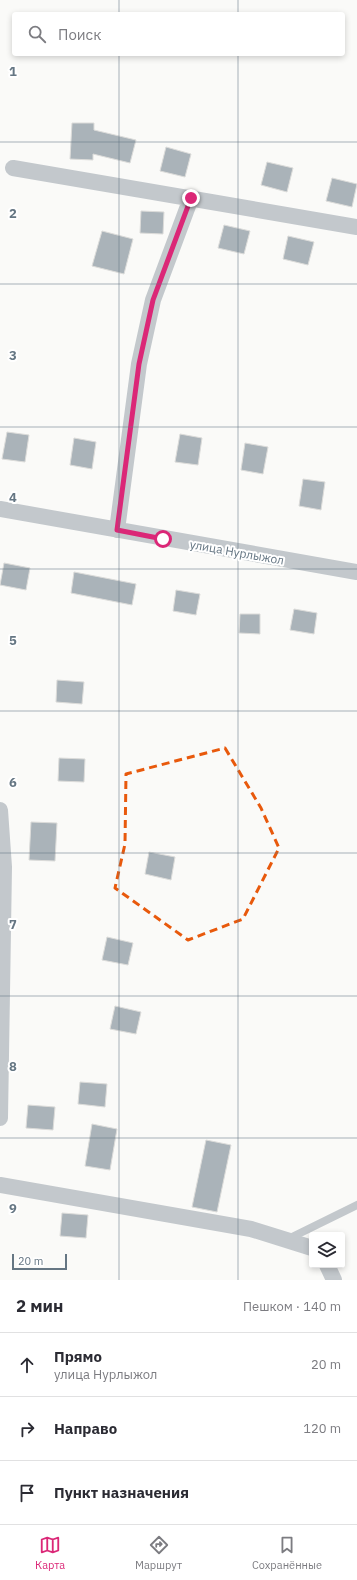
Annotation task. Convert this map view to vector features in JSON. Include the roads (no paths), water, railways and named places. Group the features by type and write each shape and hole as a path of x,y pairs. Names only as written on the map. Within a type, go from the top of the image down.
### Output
{"street":[{"path":"13,168 357,227"},
{"path":"117,530 139,364 152,307 191,198"},
{"name":"улица Нурлыжол","path":"0,509 357,572"},
{"path":"0,810 2,867 0,1118"},
{"path":"0,1185 251,1229 288,1239 309,1247"},
{"path":"328,1268 334,1280"}],"lane":[{"path":"288,1239 357,1205"}]}
